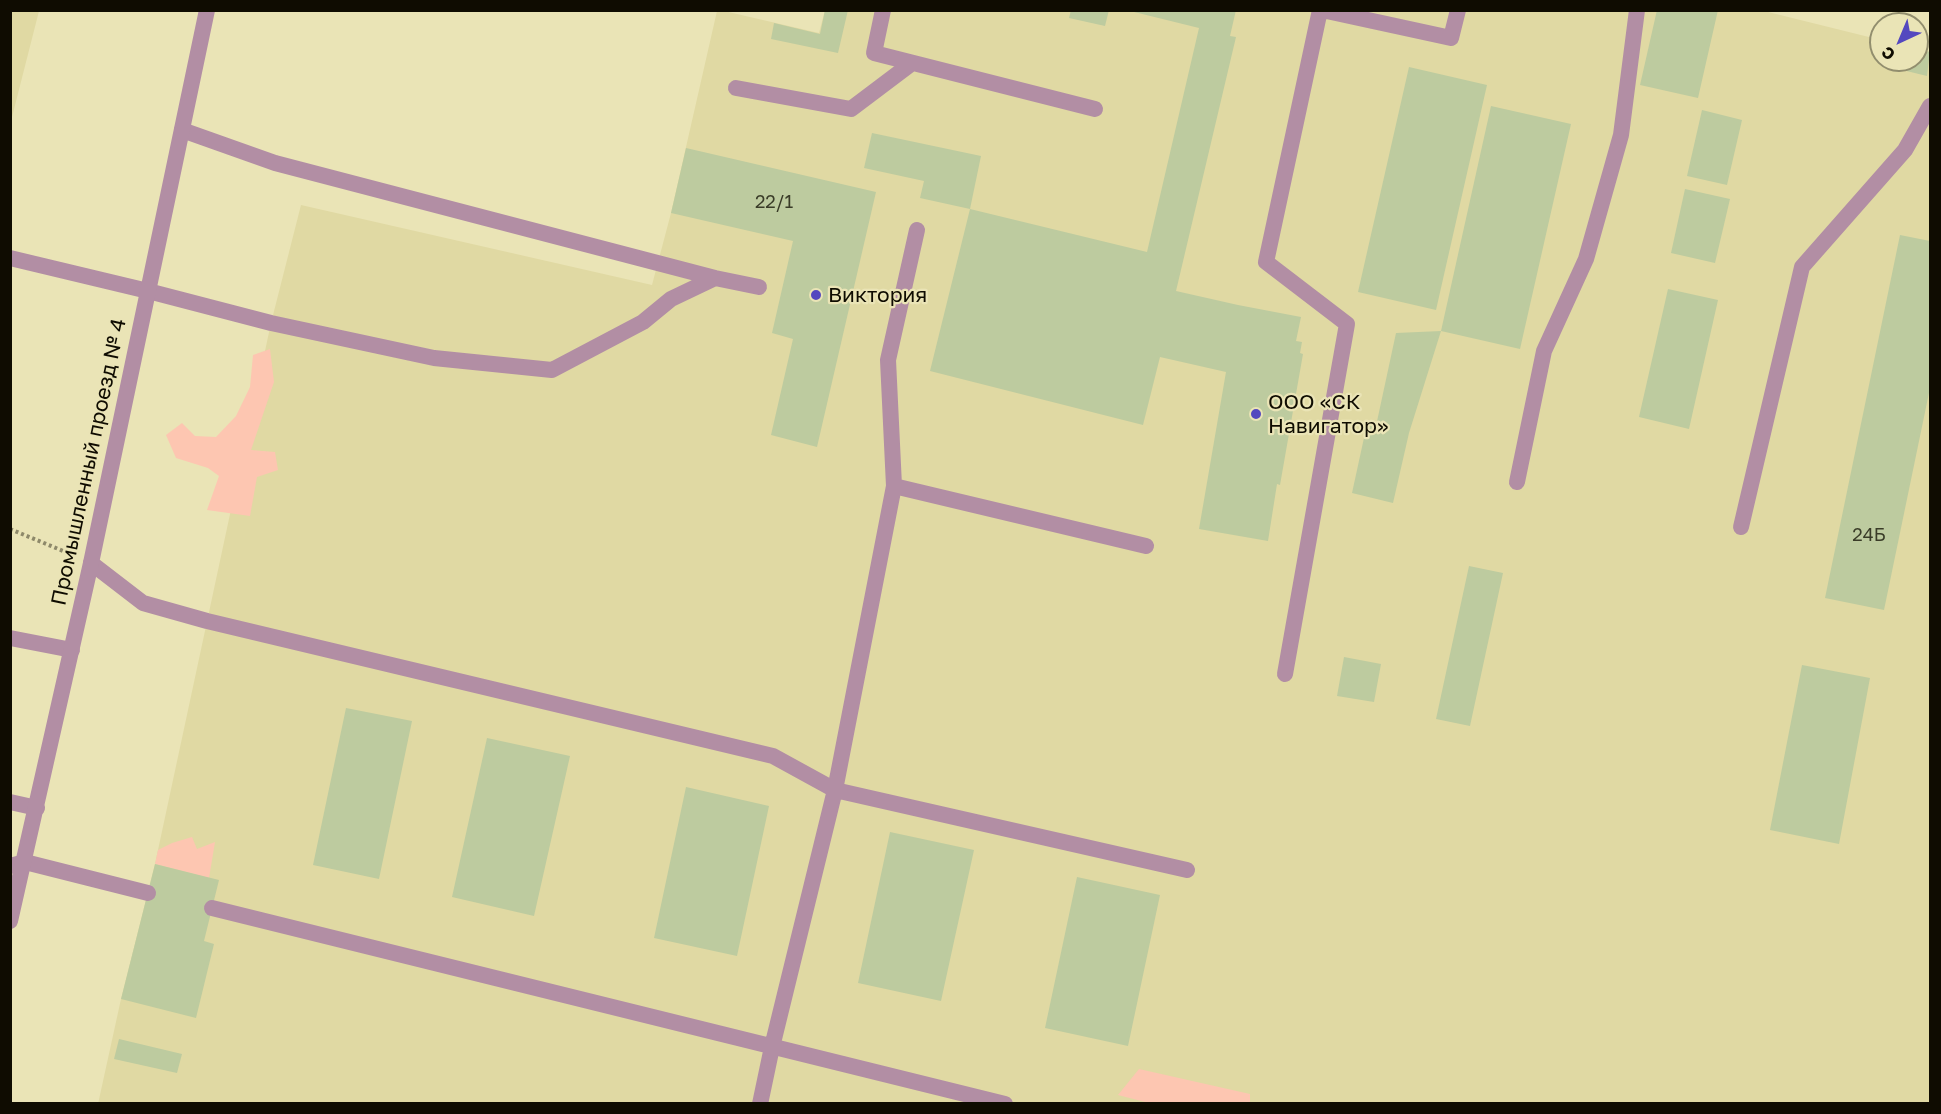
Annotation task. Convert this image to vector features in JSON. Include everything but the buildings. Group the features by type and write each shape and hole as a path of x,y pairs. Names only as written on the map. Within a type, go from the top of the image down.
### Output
{"street":[{"name":"Промышленный проезд № 4","path":"10,921 18,864 37,808 72,650 207,10"},
{"path":"883,10 874,53 1095,109"},
{"path":"1285,674 1347,324 1266,262 1321,10 1451,38 1458,10"},
{"path":"1517,482 1544,351 1587,259 1621,135 1637,10"},
{"path":"736,88 851,109 912,63"},
{"path":"1741,527 1802,267 1905,150 1930,106"},
{"path":"182,130 275,163 715,278 759,287"},
{"path":"760,1104 835,790 894,486 888,360 917,230"},
{"path":"10,258 272,323 434,358 552,370 643,322 671,299 715,278"},
{"path":"894,486 1146,546"},
{"path":"91,563 143,603 219,624 773,756 835,790 1187,870"},
{"path":"10,638 72,650"},
{"path":"10,802 37,808"},
{"path":"18,864 148,892"},
{"path":"212,908 1005,1104"}],"path":[{"path":"10,529 91,563"}],"shaded area":[{"path":"825,10 1760,10 1869,37 1869,72 1929,72 1930,52 1930,1103 98,1104 121,999 155,864 271,323 301,205 652,285 671,213 717,11 819,33"},
{"path":"10,11 39,11 11,121"},
{"path":"270,349 274,382 251,450 275,452 278,470 257,477 250,516 207,510 219,476 208,468 176,458 166,435 182,423 195,436 216,437 236,416 250,387 253,355"},
{"path":"192,837 197,849 215,842 209,878 155,864 158,850"},
{"path":"1139,1069 1250,1094 1250,1103 1149,1103 1118,1095"}],"place":[{"name":"Виктория","path":"816,295"},
{"name":"ООО «СК Навигатор»","path":"1256,414"}]}
